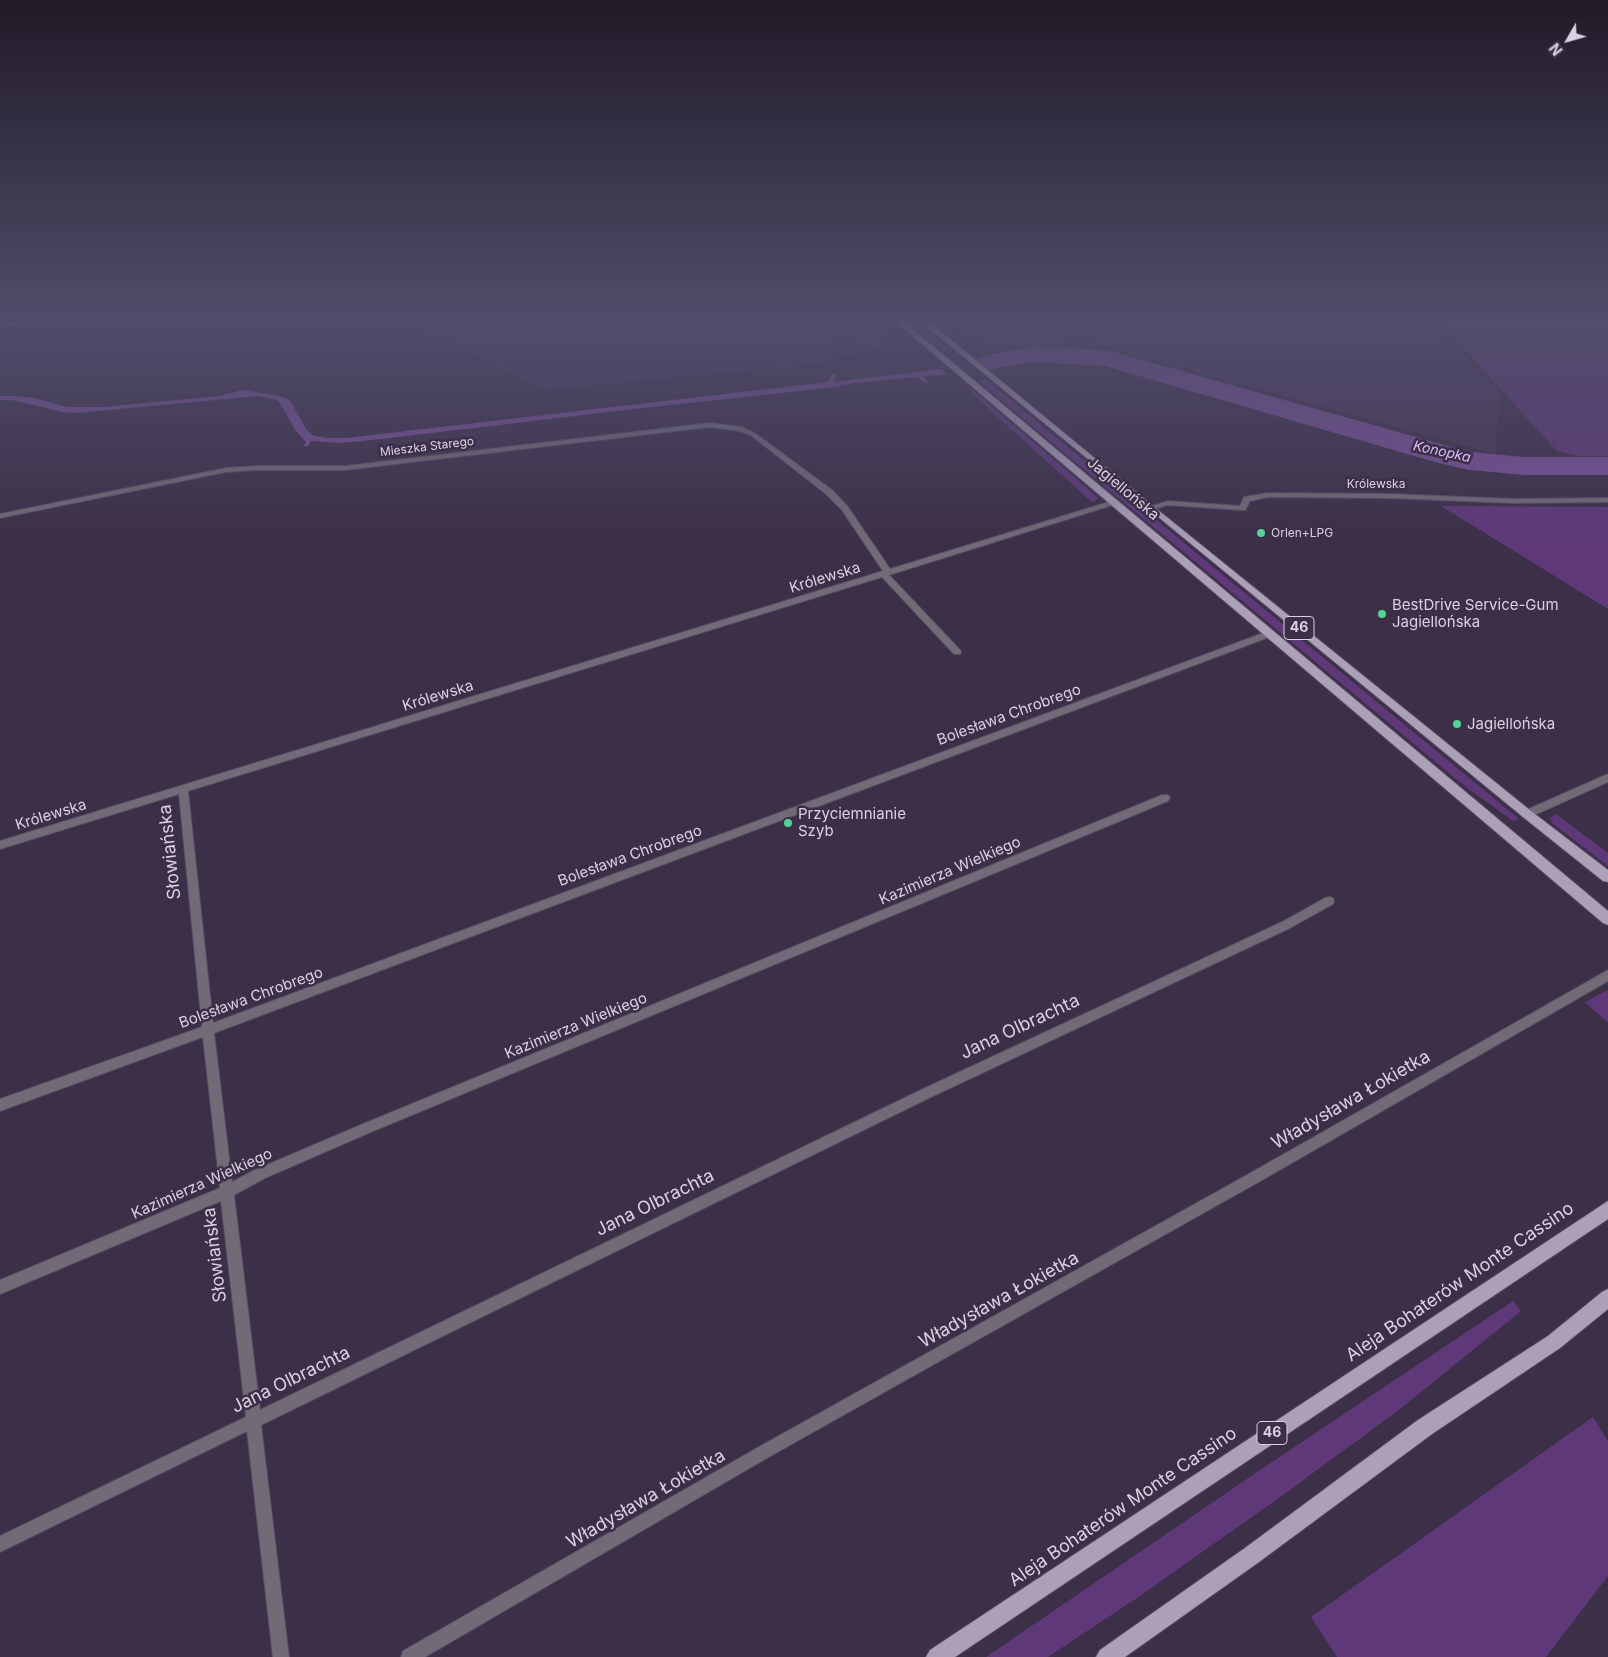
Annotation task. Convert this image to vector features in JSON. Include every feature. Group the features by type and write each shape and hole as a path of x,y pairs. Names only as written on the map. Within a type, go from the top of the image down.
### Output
{"main road":[{"name":"Jagiellońska","path":"984,393 1608,919"},
{"name":"Jagiellońska","path":"1011,393 1526,814 1608,878"},
{"name":"Aleja Bohaterów Monte Cassino","path":"936,1657 1608,1209"},
{"path":"1107,1657 1252,1555 1425,1428 1554,1342 1608,1298"}],"street":[{"name":"Mieszka Starego","path":"0,516 226,470 345,468 710,425 742,429 754,435 822,487 845,509 886,573"},
{"name":"Królewska","path":"1150,508 1168,503 1242,508 1247,499 1268,495 1389,496 1514,501 1608,500"},
{"name":"Królewska","path":"0,845 1115,503"},
{"name":"Królewska","path":"886,573 957,652"},
{"name":"Bolesława Chrobrego","path":"0,1105 208,1030 1269,634"},
{"path":"1526,814 1608,778"},
{"name":"Słowiańska","path":"183,789 208,1030 281,1657"},
{"name":"Kazimierza Wielkiego","path":"0,1287 227,1192 260,1174 367,1128 1165,798"},
{"name":"Jana Olbrachta","path":"0,1544 927,1093 1286,925 1329,901"},
{"name":"Władysława Łokietka","path":"409,1657 762,1453 1241,1185 1608,976"}],"shaded area":[{"path":"230,393 265,393 290,400 306,429 312,435 326,438 346,438 731,393 778,393 381,439 341,443 311,441 308,446 304,446 306,442 296,431 277,400 258,396 77,413 63,412 12,400 0,400 0,396 34,398 67,407 103,407 219,396"},
{"path":"977,393 1098,498 1093,503 972,394"},
{"path":"993,393 1003,393 1519,819 1513,821 1462,784"},
{"path":"1274,393 1499,393 1495,454"},
{"path":"1504,393 1608,393 1608,456 1580,456 1557,451"},
{"path":"1441,506 1608,507 1608,609"},
{"path":"1556,814 1608,853 1608,866 1552,823 1550,818"},
{"path":"1608,990 1608,1023 1585,1002"},
{"path":"1513,1301 1521,1311 1399,1410 1140,1596 1048,1657 986,1657 1260,1470"},
{"path":"1593,1417 1608,1441 1608,1576 1546,1657 1337,1657 1311,1617"}],"waterway":[{"name":"Konopka","path":"1229,393 1445,456 1469,461 1525,466 1608,466"}],"place":[{"name":"Orlen+LPG","path":"1261,533"},
{"name":"BestDrive Service-Gum Jagiellońska","path":"1382,614"},
{"name":"Jagiellońska","path":"1457,724"},
{"name":"Przyciemnianie Szyb","path":"788,823"}]}
